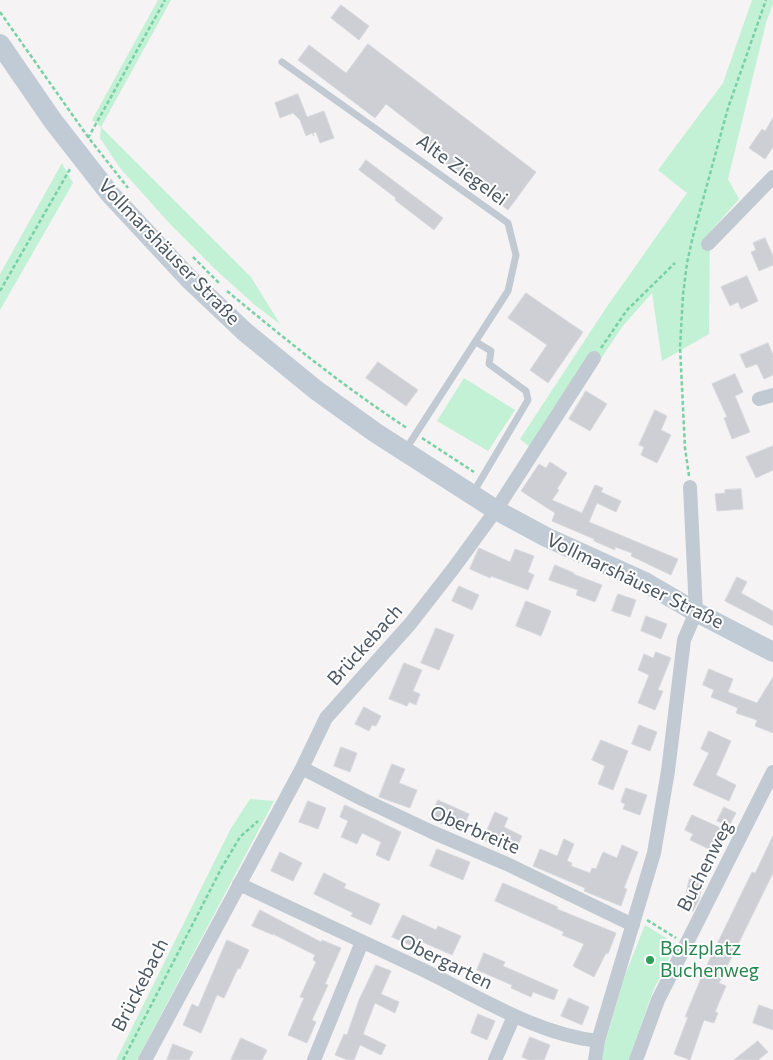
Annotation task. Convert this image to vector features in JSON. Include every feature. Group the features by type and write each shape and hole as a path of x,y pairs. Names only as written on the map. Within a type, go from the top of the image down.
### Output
{"main road":[{"name":"Vollmarshäuser Straße","path":"0,44 53,121 84,146 110,194 189,279 245,332 316,390 404,452 476,489 496,510 546,537 643,581 696,612 773,652"}],"street":[{"path":"708,244 773,177"},
{"path":"496,510 594,358"},
{"path":"759,399 773,395"},
{"path":"595,1060 598,1041 654,853 668,772 684,640 696,612 690,487"},
{"name":"Brückebach","path":"145,1060 302,768 326,718 410,624 496,510"},
{"name":"Oberbreite","path":"302,768 432,832 635,919"},
{"name":"Buchenweg","path":"636,1060 658,1000 773,772"},
{"name":"Obergarten","path":"239,884 419,968 514,1016 577,1039 598,1041"},
{"path":"314,1060 362,942"},
{"path":"494,1060 514,1016"}],"lane":[{"name":"Alte Ziegelei","path":"282,62 508,223 516,255 508,291 404,452"},
{"path":"476,342 491,351 489,364 526,391 528,400 476,489"}],"path":[{"path":"0,291 84,146 165,0"},
{"path":"0,12 84,146 132,192"},
{"path":"193,257 220,284"},
{"path":"594,358 627,310 675,263"},
{"path":"226,290 275,331 371,404 474,472 476,489"},
{"name":"Brückebach","path":"123,1060 240,837 262,817 278,813"},
{"path":"635,919 661,930 686,944"}],"green space":[{"path":"158,0 171,0 101,127 92,120"},
{"path":"752,0 773,0 773,4 766,23 728,179 739,199 710,232 709,334 662,361 652,293 622,327 538,454 520,439 606,308 687,193 658,170 723,83"},
{"path":"101,127 251,277 280,324 256,306 216,270 170,224 120,168 100,138"},
{"path":"62,163 73,183 0,310 0,274"},
{"path":"464,378 515,410 488,451 437,421"},
{"path":"250,799 274,801 137,1060 116,1060 230,830"},
{"path":"645,925 676,944 653,991 629,1060 600,1060 625,975"}],"building":[{"path":"341,5 369,26 359,40 331,18"},
{"path":"368,44 536,172 508,210 423,146 430,138 386,104 375,118 298,60 309,45 346,73"},
{"path":"298,94 307,117 324,111 334,138 320,143 316,132 313,133 314,136 312,133 306,136 300,120 293,113 280,118 275,103"},
{"path":"773,118 773,147 765,159 749,148 762,129 765,131"},
{"path":"366,160 443,218 434,230 359,170"},
{"path":"765,238 773,256 773,265 759,271 751,252 756,250 753,243"},
{"path":"747,276 758,301 741,309 738,302 730,306 721,287"},
{"path":"526,293 583,332 548,383 530,370 547,345 508,318"},
{"path":"768,343 773,355 773,375 764,379 757,364 746,368 740,355"},
{"path":"378,362 418,390 406,406 366,378"},
{"path":"735,374 743,392 735,396 750,432 732,439 724,418 727,417 712,384"},
{"path":"586,391 607,404 590,431 569,419"},
{"path":"655,410 667,416 661,430 671,435 657,463 641,455 644,447 639,445"},
{"path":"773,446 773,470 756,478 746,457"},
{"path":"550,462 567,473 552,500 582,513 595,485 603,488 601,492 621,501 616,512 597,503 589,522 678,559 671,575 631,556 632,553 615,547 615,550 552,521 555,513 521,491 539,464 546,468"},
{"path":"741,489 743,509 717,511 715,494 725,493 725,490"},
{"path":"479,548 510,562 515,549 534,556 528,572 534,575 528,590 491,576 490,578 470,569"},
{"path":"555,565 602,585 595,602 576,595 578,590 549,580"},
{"path":"737,577 747,582 741,593 773,611 773,626 725,601"},
{"path":"459,586 479,595 472,610 452,601"},
{"path":"618,594 636,600 630,617 612,611"},
{"path":"526,601 551,611 541,636 516,626"},
{"path":"646,616 667,624 661,639 641,631"},
{"path":"436,628 454,635 439,670 421,663"},
{"path":"656,652 671,658 658,690 663,691 655,710 638,703 649,675 638,670 644,654 653,658"},
{"path":"404,663 422,670 413,691 420,694 416,705 409,702 407,706 389,699"},
{"path":"709,669 733,679 728,692 757,703 773,677 773,733 755,726 757,720 736,713 738,708 711,697 714,690 703,685"},
{"path":"364,707 381,716 376,726 372,725 369,731 355,724"},
{"path":"639,725 657,732 650,751 632,744"},
{"path":"709,731 731,741 716,775 736,785 729,801 693,785 709,753 701,749"},
{"path":"601,740 628,751 613,790 598,784 605,766 592,760"},
{"path":"341,747 357,753 350,772 334,766"},
{"path":"392,764 405,769 399,783 417,790 410,808 379,797"},
{"path":"626,788 647,795 640,815 623,809 625,804 621,802"},
{"path":"438,800 469,814 462,832 430,819"},
{"path":"308,801 326,808 318,829 299,822"},
{"path":"345,805 401,832 389,861 376,855 381,842 362,833 357,844 341,837 348,821 340,817"},
{"path":"724,807 736,813 729,826 717,821"},
{"path":"495,812 508,818 504,827 522,836 514,854 483,840"},
{"path":"692,815 723,829 713,851 690,840 693,834 685,830"},
{"path":"773,836 773,873 719,983 726,986 715,1012 718,1013 714,1023 704,1020 690,1060 674,1054 688,1017 685,1017 704,971 752,872 755,873"},
{"path":"564,839 574,844 567,861 572,863 571,866 590,873 592,868 596,869 603,852 617,858 622,845 638,852 624,888 627,889 621,906 584,891 585,888 533,866 540,849 557,856"},
{"path":"437,849 470,862 463,880 430,866"},
{"path":"280,852 302,863 293,881 271,871"},
{"path":"324,873 346,884 344,888 380,904 371,925 351,916 353,913 314,894"},
{"path":"690,877 703,880 699,900 693,911 683,909"},
{"path":"503,883 558,907 557,909 616,933 608,954 606,953 594,977 573,966 584,944 562,935 564,932 495,901"},
{"path":"260,910 321,942 322,940 341,948 325,984 328,985 312,1020 316,1022 307,1043 288,1035 304,998 300,997 316,962 313,960 315,955 273,934 252,926"},
{"path":"403,915 436,930 438,926 461,936 452,955 420,941 417,948 392,937"},
{"path":"227,940 249,950 224,998 217,995 201,1033 183,1025 192,1004 198,1007"},
{"path":"484,953 505,962 503,966 558,990 554,1000 533,992 531,997 511,988 512,985 477,970"},
{"path":"376,965 391,971 381,994 399,1002 395,1013 375,1003 363,1034 386,1045 381,1055 360,1045 354,1060 348,1060 335,1055 344,1034 347,1035 359,1000"},
{"path":"569,998 589,1007 582,1025 561,1016"},
{"path":"759,1005 773,1010 773,1030 753,1023"},
{"path":"478,1014 495,1021 487,1040 471,1033"},
{"path":"530,1037 550,1045 544,1060 529,1060 522,1057"},
{"path":"241,1038 267,1050 262,1060 231,1060"},
{"path":"758,1041 768,1052 758,1060 734,1060"},
{"path":"173,1044 193,1052 189,1060 167,1060"}],"place":[{"name":"Bolzplatz Buchenweg","path":"650,960"}]}
